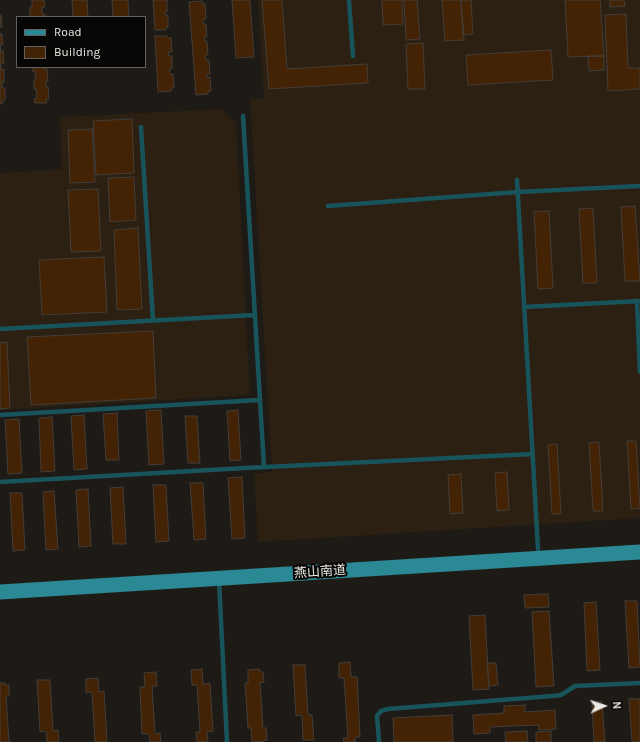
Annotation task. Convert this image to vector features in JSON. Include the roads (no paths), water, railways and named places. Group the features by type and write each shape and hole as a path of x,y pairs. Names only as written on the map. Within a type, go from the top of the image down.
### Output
{"main road":[{"name":"燕山南道","path":"0,582 640,543"},
{"name":"燕山南道","path":"0,592 640,552"}],"lane":[{"path":"349,0 353,56"},
{"path":"243,116 264,467"},
{"path":"141,127 153,320"},
{"path":"517,180 538,549"},
{"path":"328,206 518,192 640,186"},
{"path":"524,307 639,301 640,372"},
{"path":"0,328 254,315"},
{"path":"0,415 259,400"},
{"path":"0,482 533,454"},
{"path":"219,578 227,742"},
{"path":"379,742 377,716 381,711 388,709 552,696 561,695 575,686 640,683"}]}
